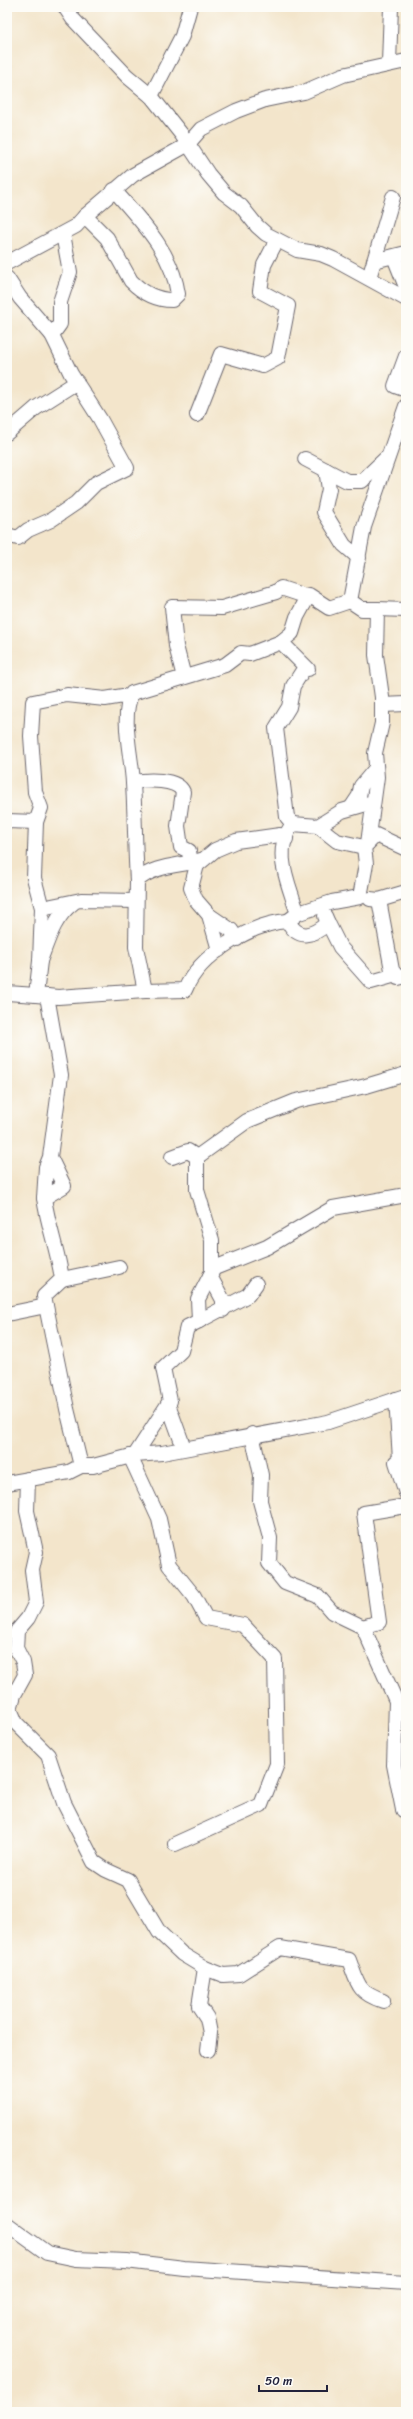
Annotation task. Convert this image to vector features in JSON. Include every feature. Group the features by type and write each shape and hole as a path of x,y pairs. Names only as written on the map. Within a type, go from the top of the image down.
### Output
{"street":[{"path":"151,96 182,36 190,7"},
{"path":"389,63 390,7"},
{"path":"69,9 127,76 151,96 174,124 187,145 224,193 241,206 257,226 278,240 297,250 320,254 369,278 406,300"},
{"path":"7,263 76,226 114,190 133,175 187,145 196,137 200,129 236,111 265,100 304,92 343,75 375,69 389,63 406,61"},
{"path":"174,124 200,129"},
{"path":"85,216 107,238 131,281 136,287 160,300 172,300 178,294 176,279 167,256 146,227 114,190"},
{"path":"369,278 393,197"},
{"path":"52,335 60,324 60,302 70,272 63,234"},
{"path":"197,415 221,354 263,366 278,358 288,306 260,292 264,265 278,240"},
{"path":"374,261 400,255 406,287"},
{"path":"7,278 20,298 52,335 76,382 100,419 126,468 96,483 76,503 51,520 28,530 18,538 7,536"},
{"path":"406,356 395,386 406,390"},
{"path":"7,432 36,408 76,382"},
{"path":"350,601 364,527 406,406"},
{"path":"305,459 347,481 362,481 387,458"},
{"path":"326,470 329,489 324,512 344,546 359,558"},
{"path":"184,677 176,646 172,607 222,608 276,592 281,588 308,598"},
{"path":"145,991 136,947 138,923 136,901 133,782 127,732 128,700 132,693 225,665 241,653 250,654 281,642 292,633 297,617 309,595 329,608 350,601"},
{"path":"350,601 362,609 406,610"},
{"path":"360,897 366,864 366,845 377,777 375,753 382,723 382,705 376,655 377,609"},
{"path":"281,642 307,668 293,686 289,707 276,728 287,817 293,824 318,826 337,840 366,845"},
{"path":"62,1279 58,1253 50,1233 44,1198 46,1167 50,1157 61,1075 41,996 40,962 42,908 34,878 36,822 41,808 35,792 32,736 33,702 67,695 105,699 123,696 128,700"},
{"path":"382,705 406,704"},
{"path":"351,808 359,796 361,786 376,768"},
{"path":"133,782 173,783 181,788 183,792 178,826 182,847 189,851 197,864 191,888 196,900 209,915 231,930 237,939"},
{"path":"318,826 342,811 373,802"},
{"path":"7,821 36,822"},
{"path":"293,824 287,832 281,861 294,917 293,930 298,933 310,934 328,923"},
{"path":"136,881 142,876 162,868 196,862 215,850 236,841 280,835 286,839"},
{"path":"366,845 376,835 406,849"},
{"path":"7,993 41,996 185,990 200,965 219,950 237,939 275,921 294,917 320,906 360,897 379,900 406,892"},
{"path":"42,908 81,900 136,901"},
{"path":"379,900 392,970 401,975"},
{"path":"40,962 63,910 72,903"},
{"path":"320,906 340,947 371,982 401,975"},
{"path":"209,915 219,950"},
{"path":"197,1157 247,1121 296,1101 366,1086 406,1074"},
{"path":"172,1157 188,1151 197,1157"},
{"path":"44,1198 64,1186 50,1157"},
{"path":"197,1157 197,1190 212,1240 211,1272 198,1299 199,1321"},
{"path":"211,1272 267,1247 333,1208 406,1195"},
{"path":"81,1466 67,1409 44,1296 62,1279 119,1267"},
{"path":"211,1272 223,1300 223,1310"},
{"path":"133,1455 170,1402 163,1368 181,1351 187,1328 223,1310 248,1295 256,1284"},
{"path":"7,1314 46,1306"},
{"path":"7,1483 69,1472 81,1466 93,1466 133,1455 162,1453 252,1434 328,1422 401,1398 400,1459 396,1462 406,1493"},
{"path":"168,1404 184,1448"},
{"path":"252,1434 261,1475 260,1501 270,1538 270,1563 285,1583 318,1596 332,1612 363,1627 396,1701 394,1765 403,1810"},
{"path":"133,1455 158,1519 169,1565 194,1596 206,1618 243,1625 275,1660 276,1764 261,1805 175,1844"},
{"path":"28,1479 27,1511 36,1552 32,1570 36,1602 28,1618 17,1631 16,1648 23,1662 25,1675 14,1695 10,1709 16,1723 48,1755 64,1803 94,1862 106,1870 128,1880 160,1932 182,1954 205,1968 223,1975 239,1974 280,1948 349,1960 357,1983 366,1995 383,2001"},
{"path":"363,1627 379,1622 364,1514 406,1506"},
{"path":"205,1968 199,2006 207,2018 210,2033 208,2050"},
{"path":"7,2224 47,2253 76,2259 126,2261 184,2268 406,2283"}]}
